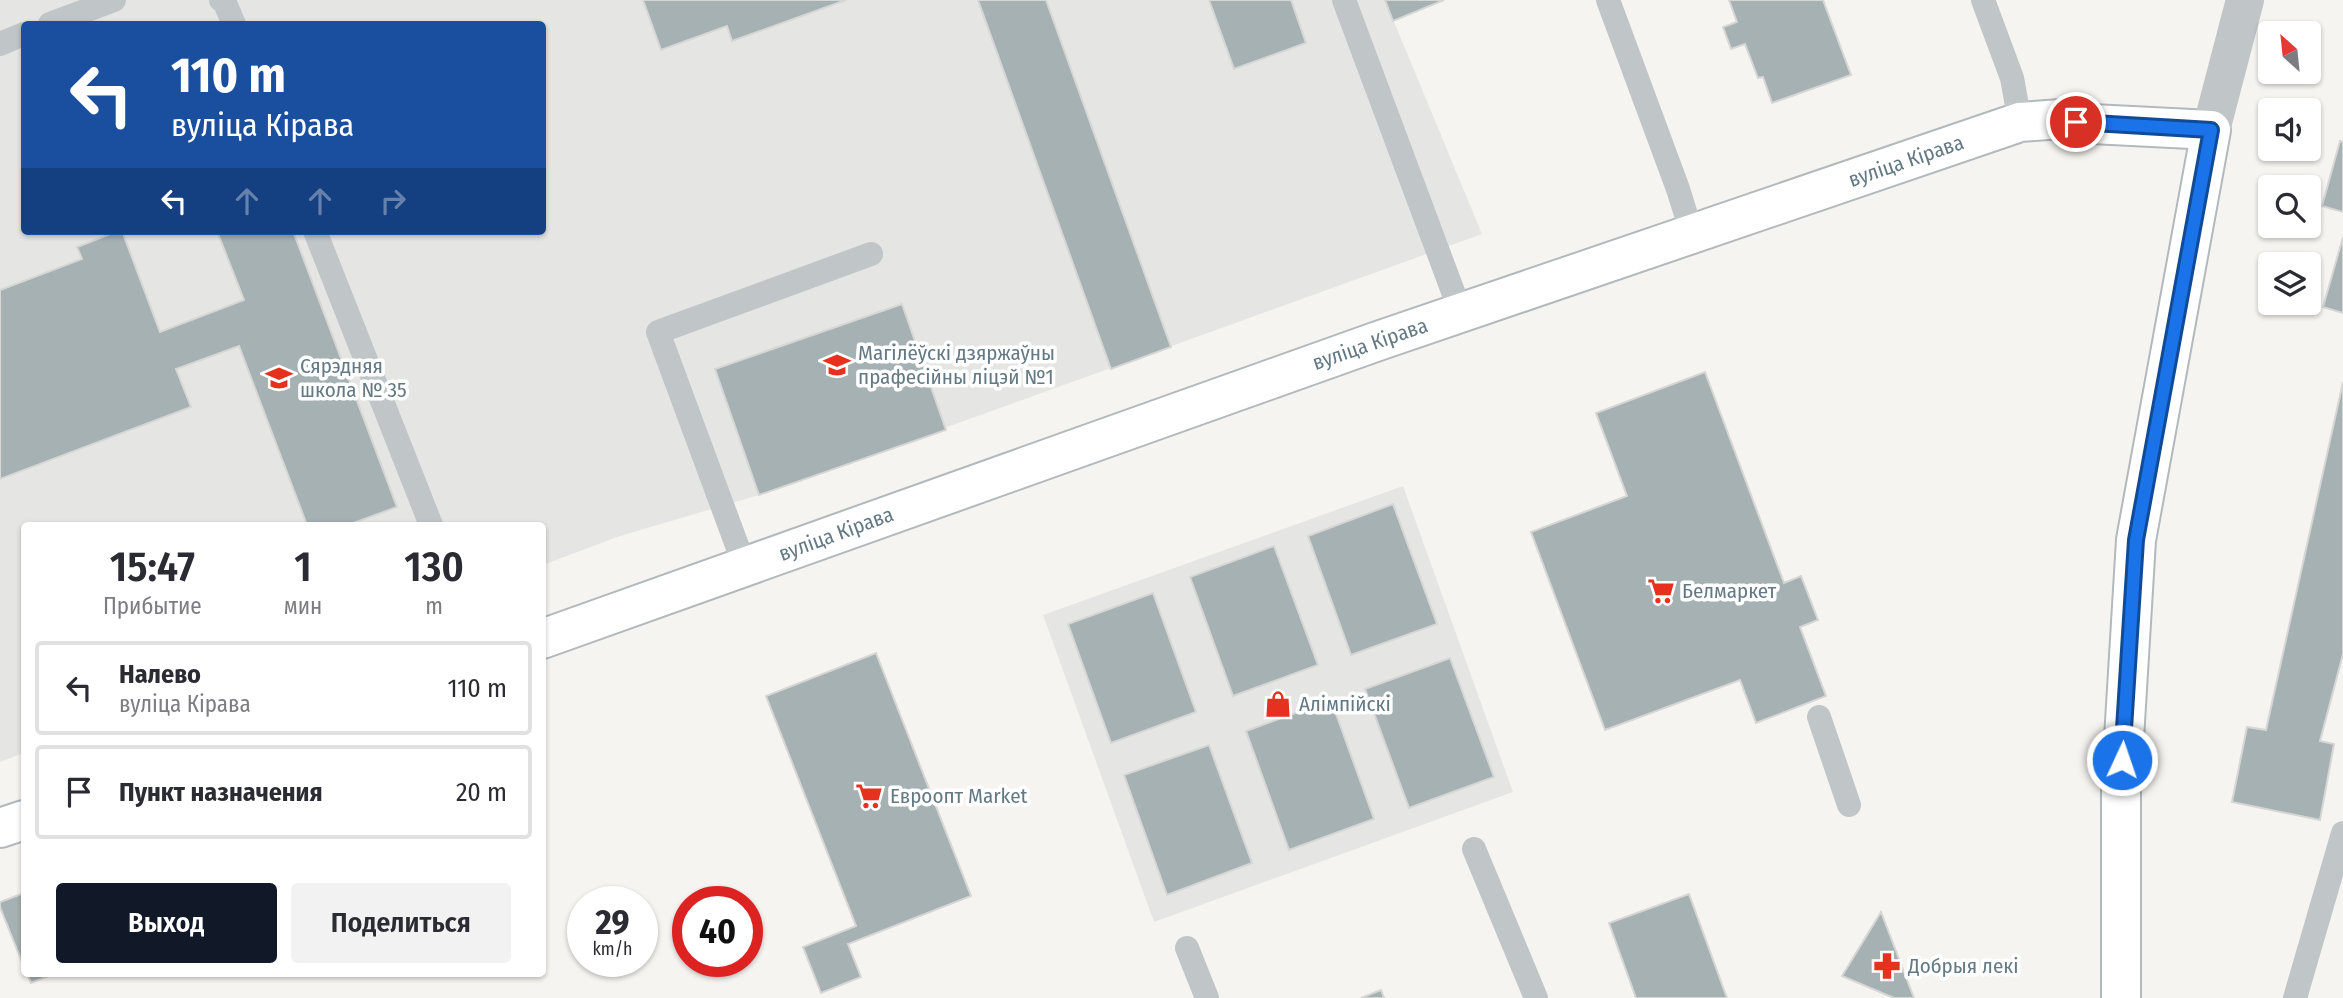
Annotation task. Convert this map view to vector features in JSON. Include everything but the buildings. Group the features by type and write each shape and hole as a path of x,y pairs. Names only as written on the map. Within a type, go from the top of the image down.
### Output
{"street":[{"path":"2121,998 2121,788 2136,540 2211,130 2245,0"},
{"name":"вуліца Кірава","path":"546,638 958,489 1461,313 2020,122 2061,119 2092,124 2211,130"},
{"path":"0,828 21,821"}],"lane":[{"path":"58,21 114,0"},
{"path":"221,0 224,1 233,21"},
{"path":"1344,0 1461,313"},
{"path":"1608,0 1692,234"},
{"path":"1983,0 2012,78 2020,122"},
{"path":"0,44 21,35"},
{"path":"317,235 430,522"},
{"path":"745,567 657,332 871,254"},
{"path":"1819,717 1849,805"},
{"path":"2295,998 2343,833"},
{"path":"1474,849 1536,998"},
{"path":"1187,948 1207,998"}],"shaded area":[{"name":"Магілёўскі дзяржаўны прафесійны ліцэй №1","path":"0,0 1385,0 1482,234 759,495 617,537 546,564 546,522 21,522 21,754 0,762"},
{"name":"Алімпійскі","path":"1403,486 1513,792 1154,922 1043,615"}],"place":[{"name":"Магілёўскі дзяржаўны прафесійны ліцэй №1","path":"837,365"},
{"name":"Сярэдняя школа № 35","path":"279,378"},
{"name":"Белмаркет","path":"1661,591"},
{"name":"Алімпійскі","path":"1278,704"},
{"name":"Евроопт Market","path":"869,796"},
{"name":"Добрыя лекі","path":"1887,966"}],"route":[{"path":"2076,122 2211,130 2136,540 2122,760"}]}
